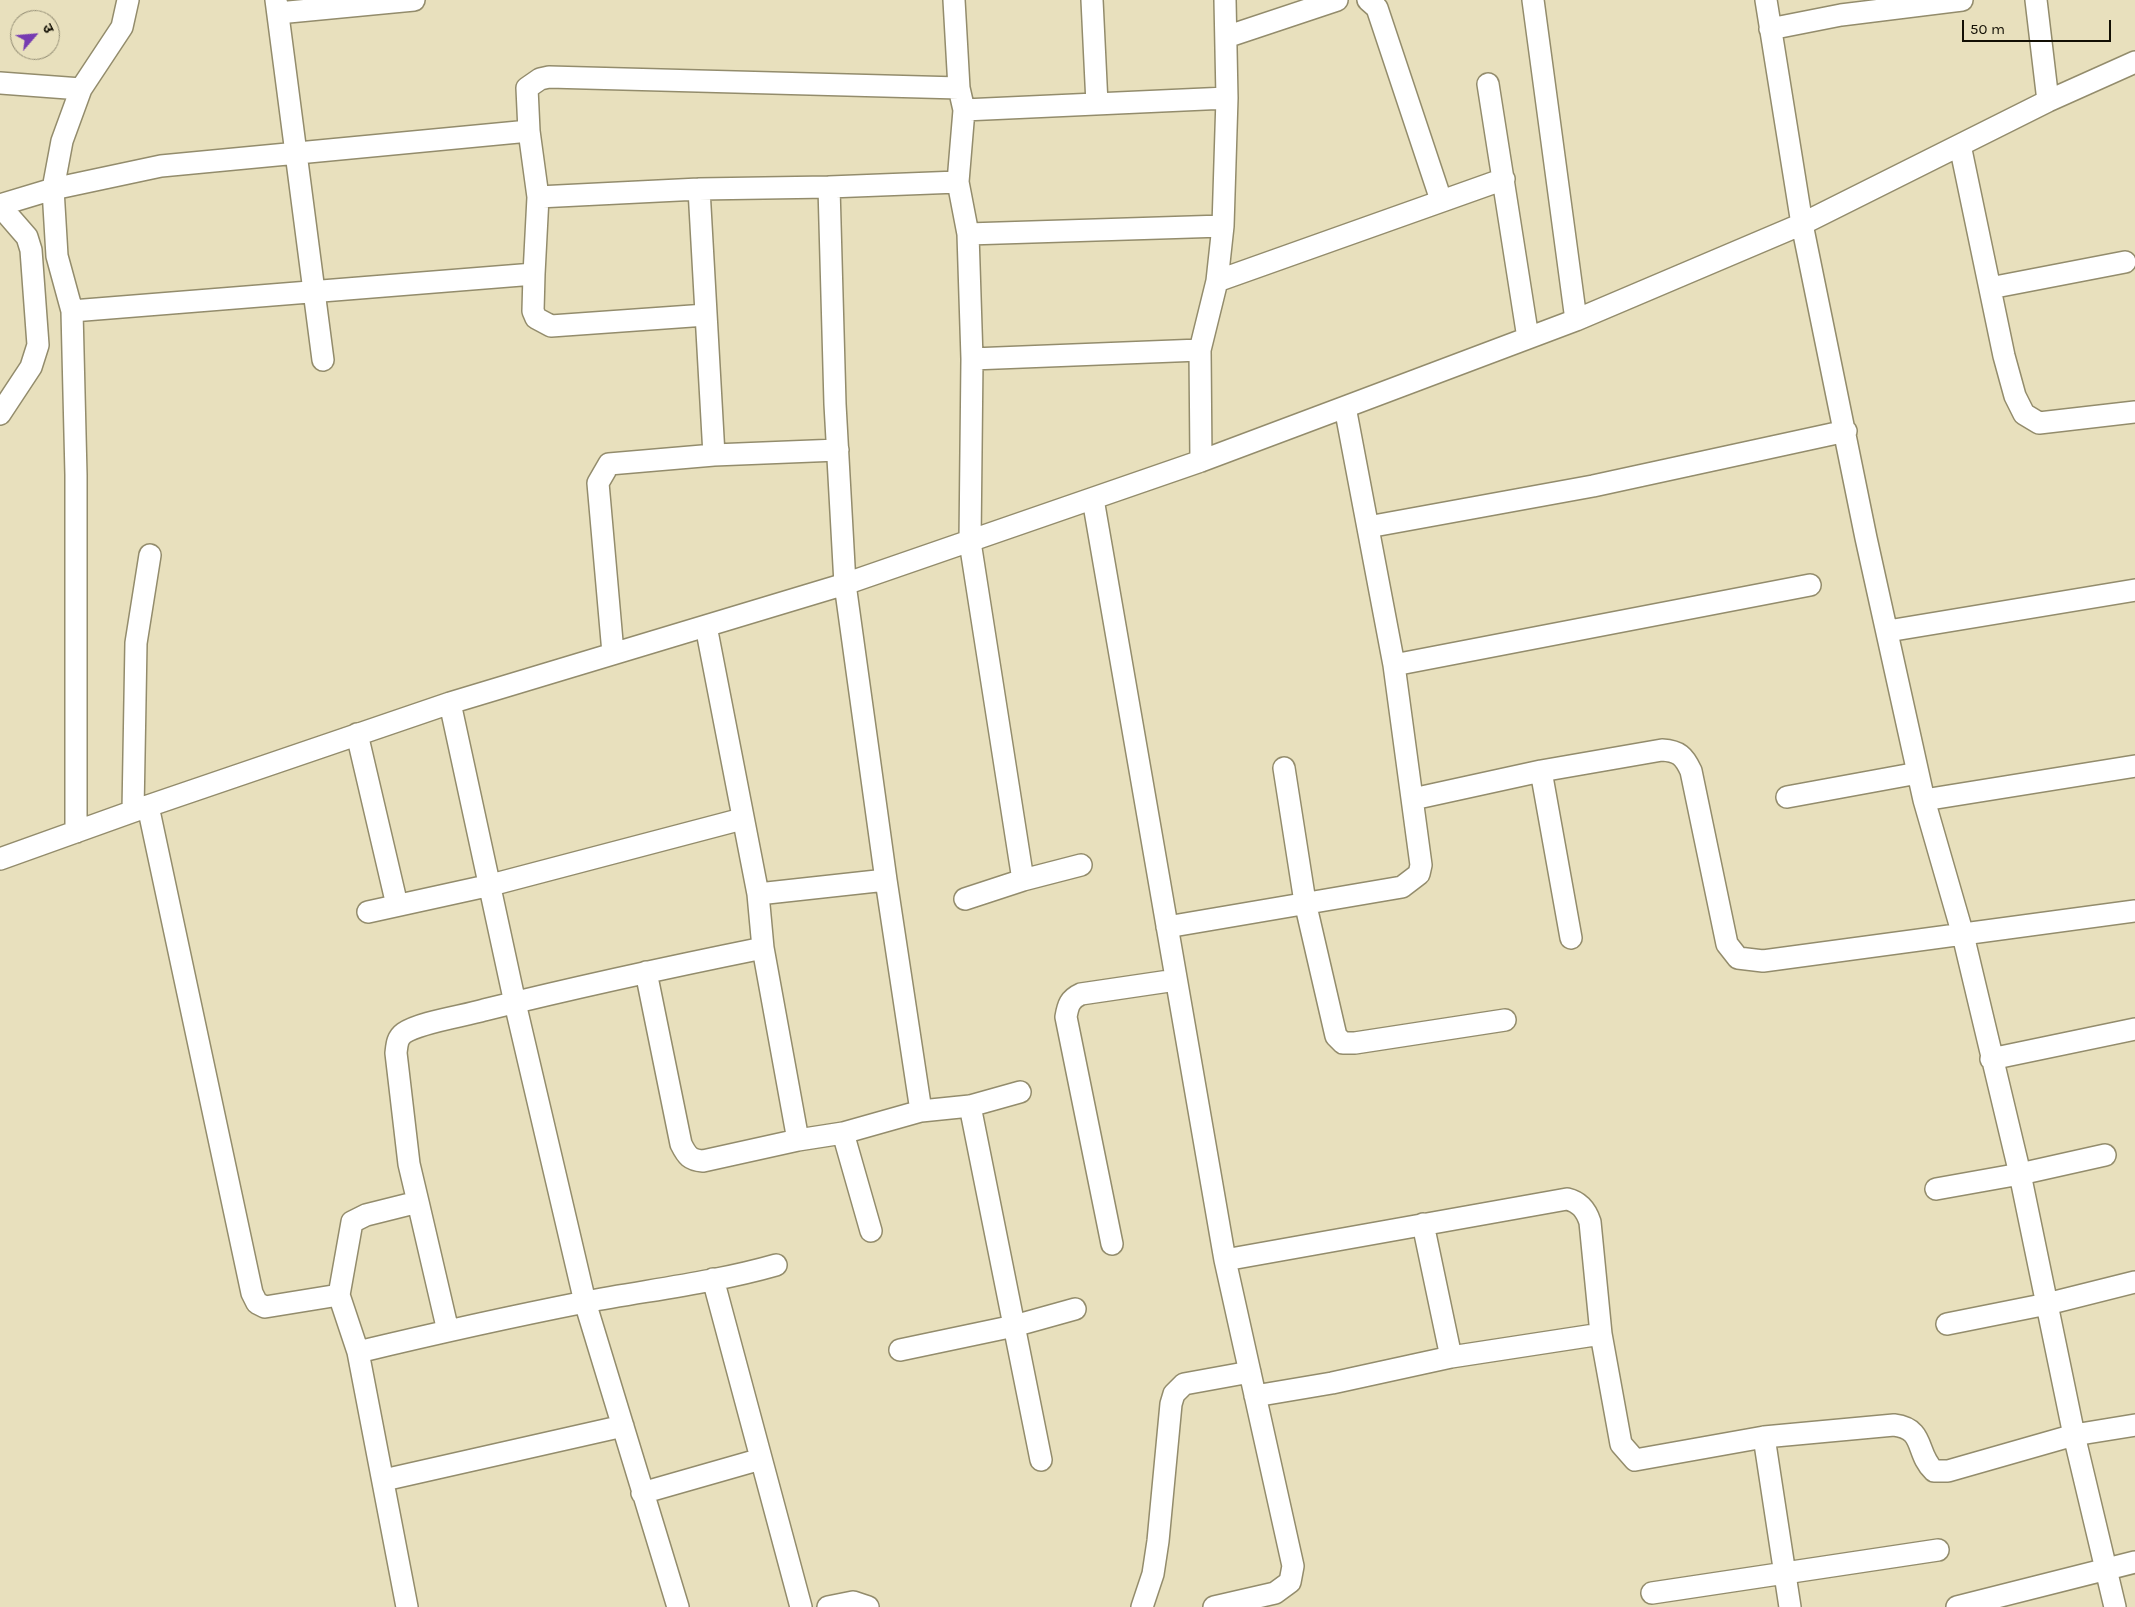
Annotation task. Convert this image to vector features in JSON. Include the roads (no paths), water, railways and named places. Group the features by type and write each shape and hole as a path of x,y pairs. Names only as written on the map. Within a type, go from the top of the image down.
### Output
{"street":[{"path":"76,832 76,475 72,311 57,256 52,189 62,141 80,89 122,26 128,0"},
{"path":"323,360 277,6 414,0"},
{"path":"954,0 959,88 964,110 958,182 968,234 972,358 970,542 1023,880"},
{"path":"1092,0 1097,104"},
{"path":"1201,461 1200,350 1217,281 1224,226 1227,98 1225,0"},
{"path":"1226,37 1337,0"},
{"path":"1368,0 1377,8 1441,200"},
{"path":"1533,0 1576,320"},
{"path":"1766,0 1802,224 1846,431 1866,538 1888,630 1924,800 1963,935 1991,1059 2020,1174 2074,1435 2104,1569 2115,1607"},
{"path":"1770,29 1839,8 1962,0"},
{"path":"2036,0 2048,101"},
{"path":"0,859 140,808 450,703 845,584 1201,461 1576,320 1802,224 2048,101 2135,62"},
{"path":"706,315 551,326 540,322 533,311 538,197 529,131 528,88 540,79 549,77 959,88"},
{"path":"0,83 80,89"},
{"path":"1488,84 1528,338"},
{"path":"964,110 1227,98"},
{"path":"0,414 31,367 38,345 31,250 27,237 0,206 52,189 161,166 529,131"},
{"path":"1960,145 2004,356 2015,396 2024,414 2039,423 2135,412"},
{"path":"1217,281 1504,179"},
{"path":"538,197 699,189 829,187 958,182"},
{"path":"829,187 838,450 845,584 886,880 921,1111"},
{"path":"699,189 714,455"},
{"path":"968,234 1224,226"},
{"path":"1990,288 2125,262"},
{"path":"72,311 534,274"},
{"path":"972,358 1200,350"},
{"path":"1167,927 1402,887 1419,874 1421,865 1394,664 1345,407"},
{"path":"1368,527 1593,486 1846,431"},
{"path":"613,654 598,483 602,472 608,464 714,455 838,450"},
{"path":"1093,499 1225,1260 1293,1566 1290,1582 1274,1593 1214,1607"},
{"path":"150,555 136,643 140,808 252,1293 257,1303 265,1307 338,1295"},
{"path":"1394,664 1810,585"},
{"path":"1888,630 2135,590"},
{"path":"706,626 742,820 758,894 762,948 798,1140"},
{"path":"450,703 516,1003 585,1302 678,1607"},
{"path":"357,734 397,905"},
{"path":"1413,799 1542,771 1662,750 1674,750 1684,757 1691,771 1727,944 1738,958 1763,961 2135,911"},
{"path":"1924,800 2135,766"},
{"path":"1284,768 1305,902 1332,1026 1336,1036 1343,1043 1505,1020"},
{"path":"1542,771 1571,938"},
{"path":"1787,797 1918,773"},
{"path":"368,912 490,885 742,820"},
{"path":"965,899 1023,880 1081,865"},
{"path":"758,894 886,880"},
{"path":"448,1331 409,1164 396,1053 397,1039 410,1030 516,1003 646,972 762,948"},
{"path":"646,972 681,1144 686,1155 692,1160 704,1161 798,1140 843,1133 921,1111 970,1106 1020,1092"},
{"path":"1112,1244 1066,1017 1068,1005 1073,997 1081,994 1176,980"},
{"path":"1991,1059 2135,1029"},
{"path":"970,1106 1042,1460"},
{"path":"843,1133 871,1231"},
{"path":"1936,1189 2020,1174 2105,1155"},
{"path":"1225,1260 1567,1199 1575,1201 1587,1214 1590,1222 1601,1334 1621,1444 1634,1460 1764,1437 1894,1425 1906,1426 1917,1438 1926,1464 1934,1470 1948,1471 2074,1435 2135,1425"},
{"path":"407,1607 358,1352 338,1295 346,1261 348,1230 352,1222 366,1215 418,1202"},
{"path":"1423,1224 1451,1357"},
{"path":"358,1352 585,1302 714,1279 776,1265"},
{"path":"714,1279 801,1607"},
{"path":"1947,1324 2047,1304 2135,1282"},
{"path":"900,1350 1014,1326 1075,1309"},
{"path":"1255,1396 1332,1383 1451,1357 1601,1334"},
{"path":"1142,1607 1153,1574 1161,1517 1171,1404 1174,1394 1184,1384 1250,1372"},
{"path":"384,1480 622,1426"},
{"path":"1764,1437 1790,1607"},
{"path":"642,1494 762,1458"},
{"path":"1652,1593 1938,1550"},
{"path":"1957,1607 2135,1562"},
{"path":"828,1607 853,1602 868,1607"}]}
